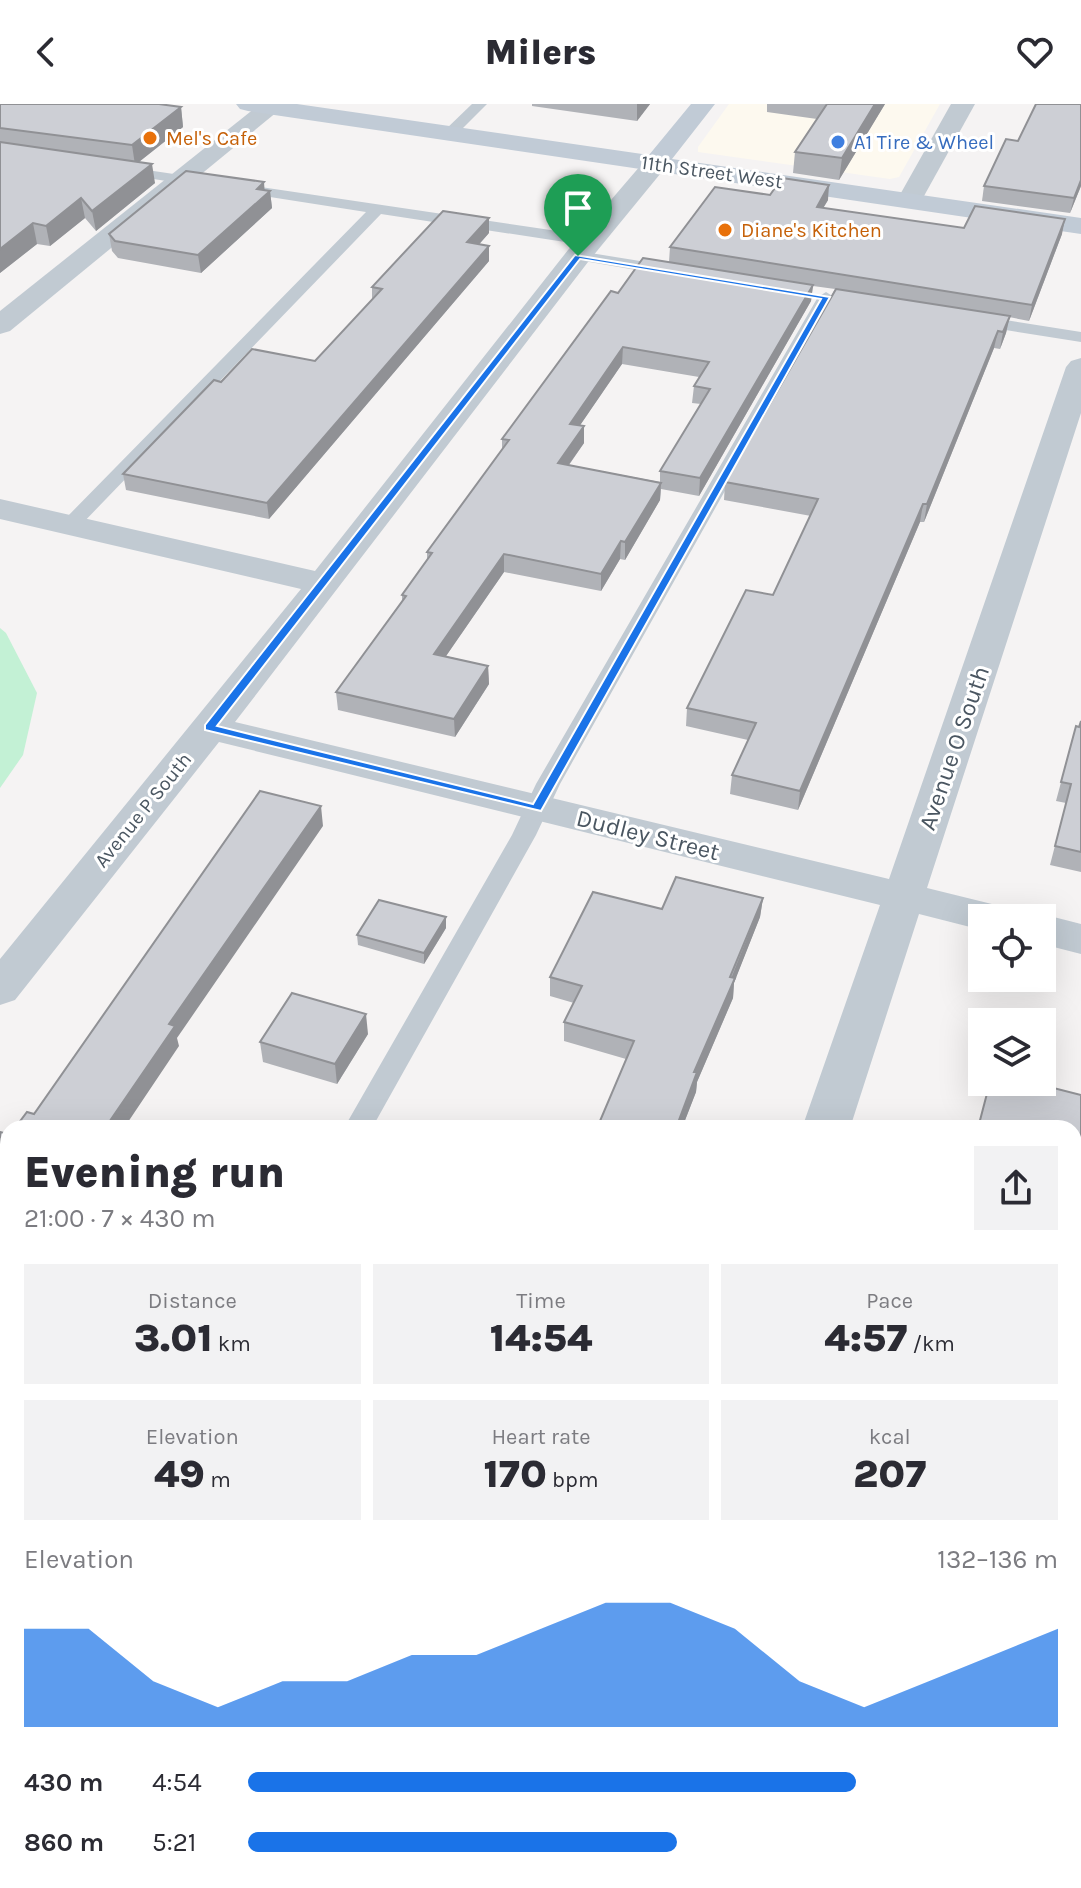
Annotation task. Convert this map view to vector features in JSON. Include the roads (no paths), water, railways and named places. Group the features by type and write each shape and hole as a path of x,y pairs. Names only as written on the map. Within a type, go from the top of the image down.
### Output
{"main road":[{"name":"Avenue P South","path":"656,163 703,104"},
{"name":"11th Street West","path":"260,106 1081,226"}],"street":[{"path":"910,200 963,104"},
{"path":"0,325 184,178 260,106"},
{"name":"Avenue P South","path":"0,989 209,728 584,248 656,163"},
{"name":"Avenue O South","path":"829,1120 1081,367"},
{"path":"0,509 322,583"},
{"name":"Dudley Street","path":"209,728 968,912"},
{"path":"1056,933 1081,939"}],"lane":[{"path":"449,134 480,104"},
{"path":"108,168 378,208 584,248 689,274"},
{"path":"71,524 378,208"},
{"path":"362,1120 826,297"},
{"path":"960,318 1081,337"}],"place":[{"name":"Mel's Cafe","path":"150,138"},
{"name":"A1 Tire & Wheel","path":"838,142"},
{"name":"Diane's Kitchen","path":"725,230"}]}
